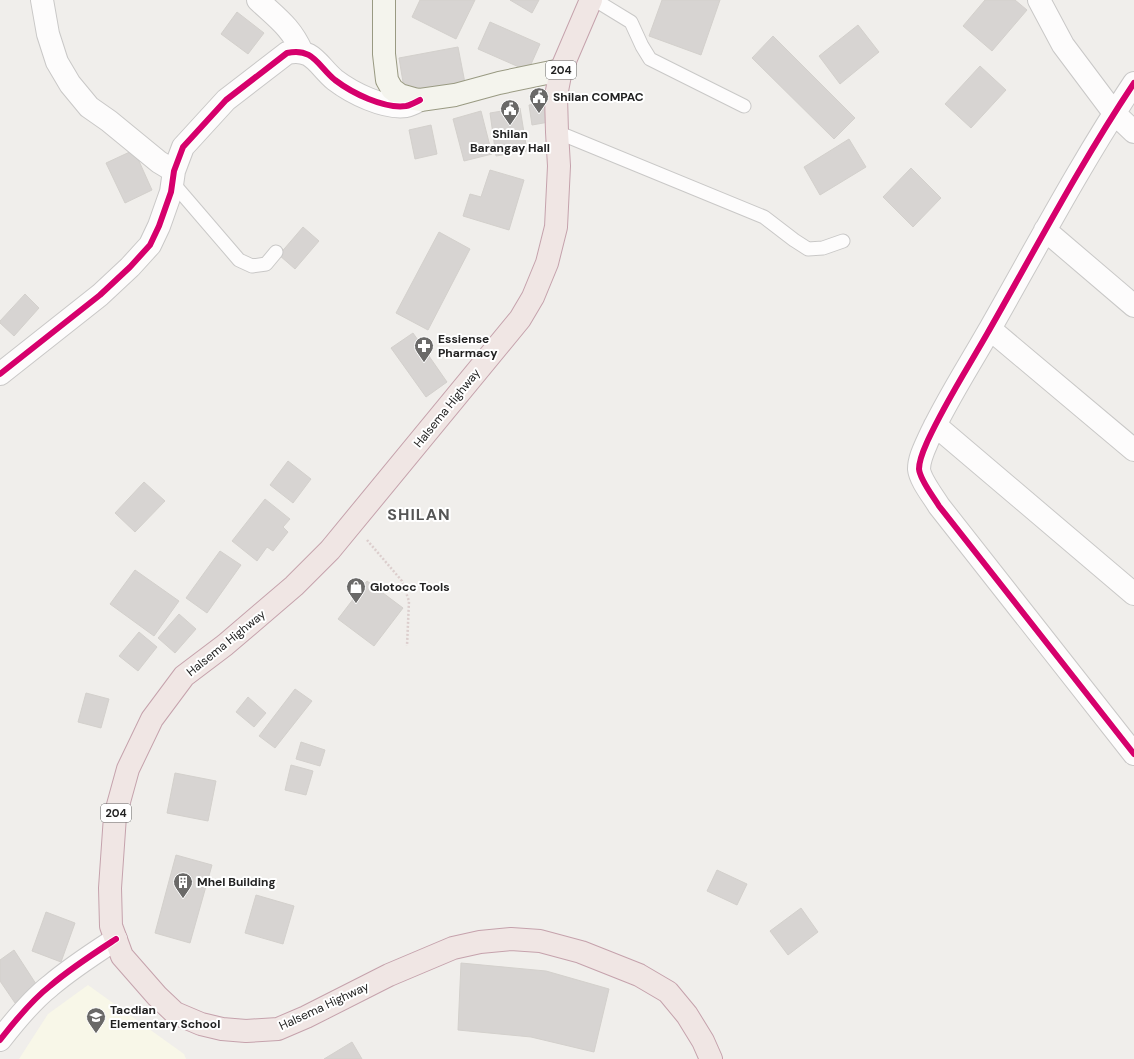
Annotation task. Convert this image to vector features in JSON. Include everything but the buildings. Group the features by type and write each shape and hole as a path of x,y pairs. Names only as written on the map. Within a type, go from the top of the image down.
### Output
{"highway":[{"name":"Halsema Highway","path":"591,0 561,70 556,96 559,166 556,227 547,263 533,297 520,319 330,550 294,586 225,646 184,676 152,719 128,769 115,816 110,888 111,926 122,956 156,996 175,1013 201,1024 222,1029 246,1031 278,1028 306,1016 389,975 453,948 480,942 511,939 540,941 581,952 640,975 668,992 687,1015 703,1041 711,1059"}],"main road":[{"path":"384,0 384,54 387,80 392,89 400,95 420,100 455,96 561,70"}],"street":[{"path":"42,0 48,34 57,62 70,84 89,107 109,121 159,162 174,177"},
{"path":"258,0 288,28 297,41 302,52"},
{"path":"1039,0 1063,46 1114,113 1134,132"},
{"path":"0,374 100,295 130,267 150,245 159,226 171,192 183,147 226,100 287,53 302,52 310,56 316,60 335,80 356,93 387,105 408,106 420,100"},
{"path":"1134,83 1114,113 1045,230 935,425 921,456 919,468 921,476 939,506 1134,754"},
{"path":"1045,230 1134,306"},
{"path":"990,329 1134,450"},
{"path":"935,425 1134,594"},
{"path":"0,1040 12,1025 49,987 78,964 116,940"}],"lane":[{"path":"595,0 631,22 650,59 744,106"},
{"path":"557,132 764,217 808,249 823,248 844,241"},
{"path":"174,177 238,260 252,266 266,264 276,252"}],"path":[{"path":"352,523 402,581 409,601 407,646"}],"shaded area":[{"name":"Tacdian Elementary School","path":"88,985 184,1054 186,1059 19,1059 48,1014"}],"cycle path":[{"path":"0,374 100,295 130,267 150,245 159,226 171,192 174,171 183,147 226,100 287,53 296,52 309,55 329,75 342,85 359,95 378,103 406,106 420,100"},
{"path":"1134,83 1076,176 949,399 925,447 919,465 924,483 939,506 1134,754"},
{"path":"0,1040 43,992 74,967 116,939"}],"place":[{"name":"Shilan COMPAC","path":"539,114"},
{"name":"Shilan Barangay Hall","path":"510,126"},
{"name":"Essiense Pharmacy","path":"424,363"},
{"name":"Glotocc Tools","path":"356,604"},
{"name":"Mhel Building","path":"183,899"},
{"name":"Tacdian Elementary School","path":"96,1034"}],"district":[{"name":"SHILAN","path":"419,514"}]}
